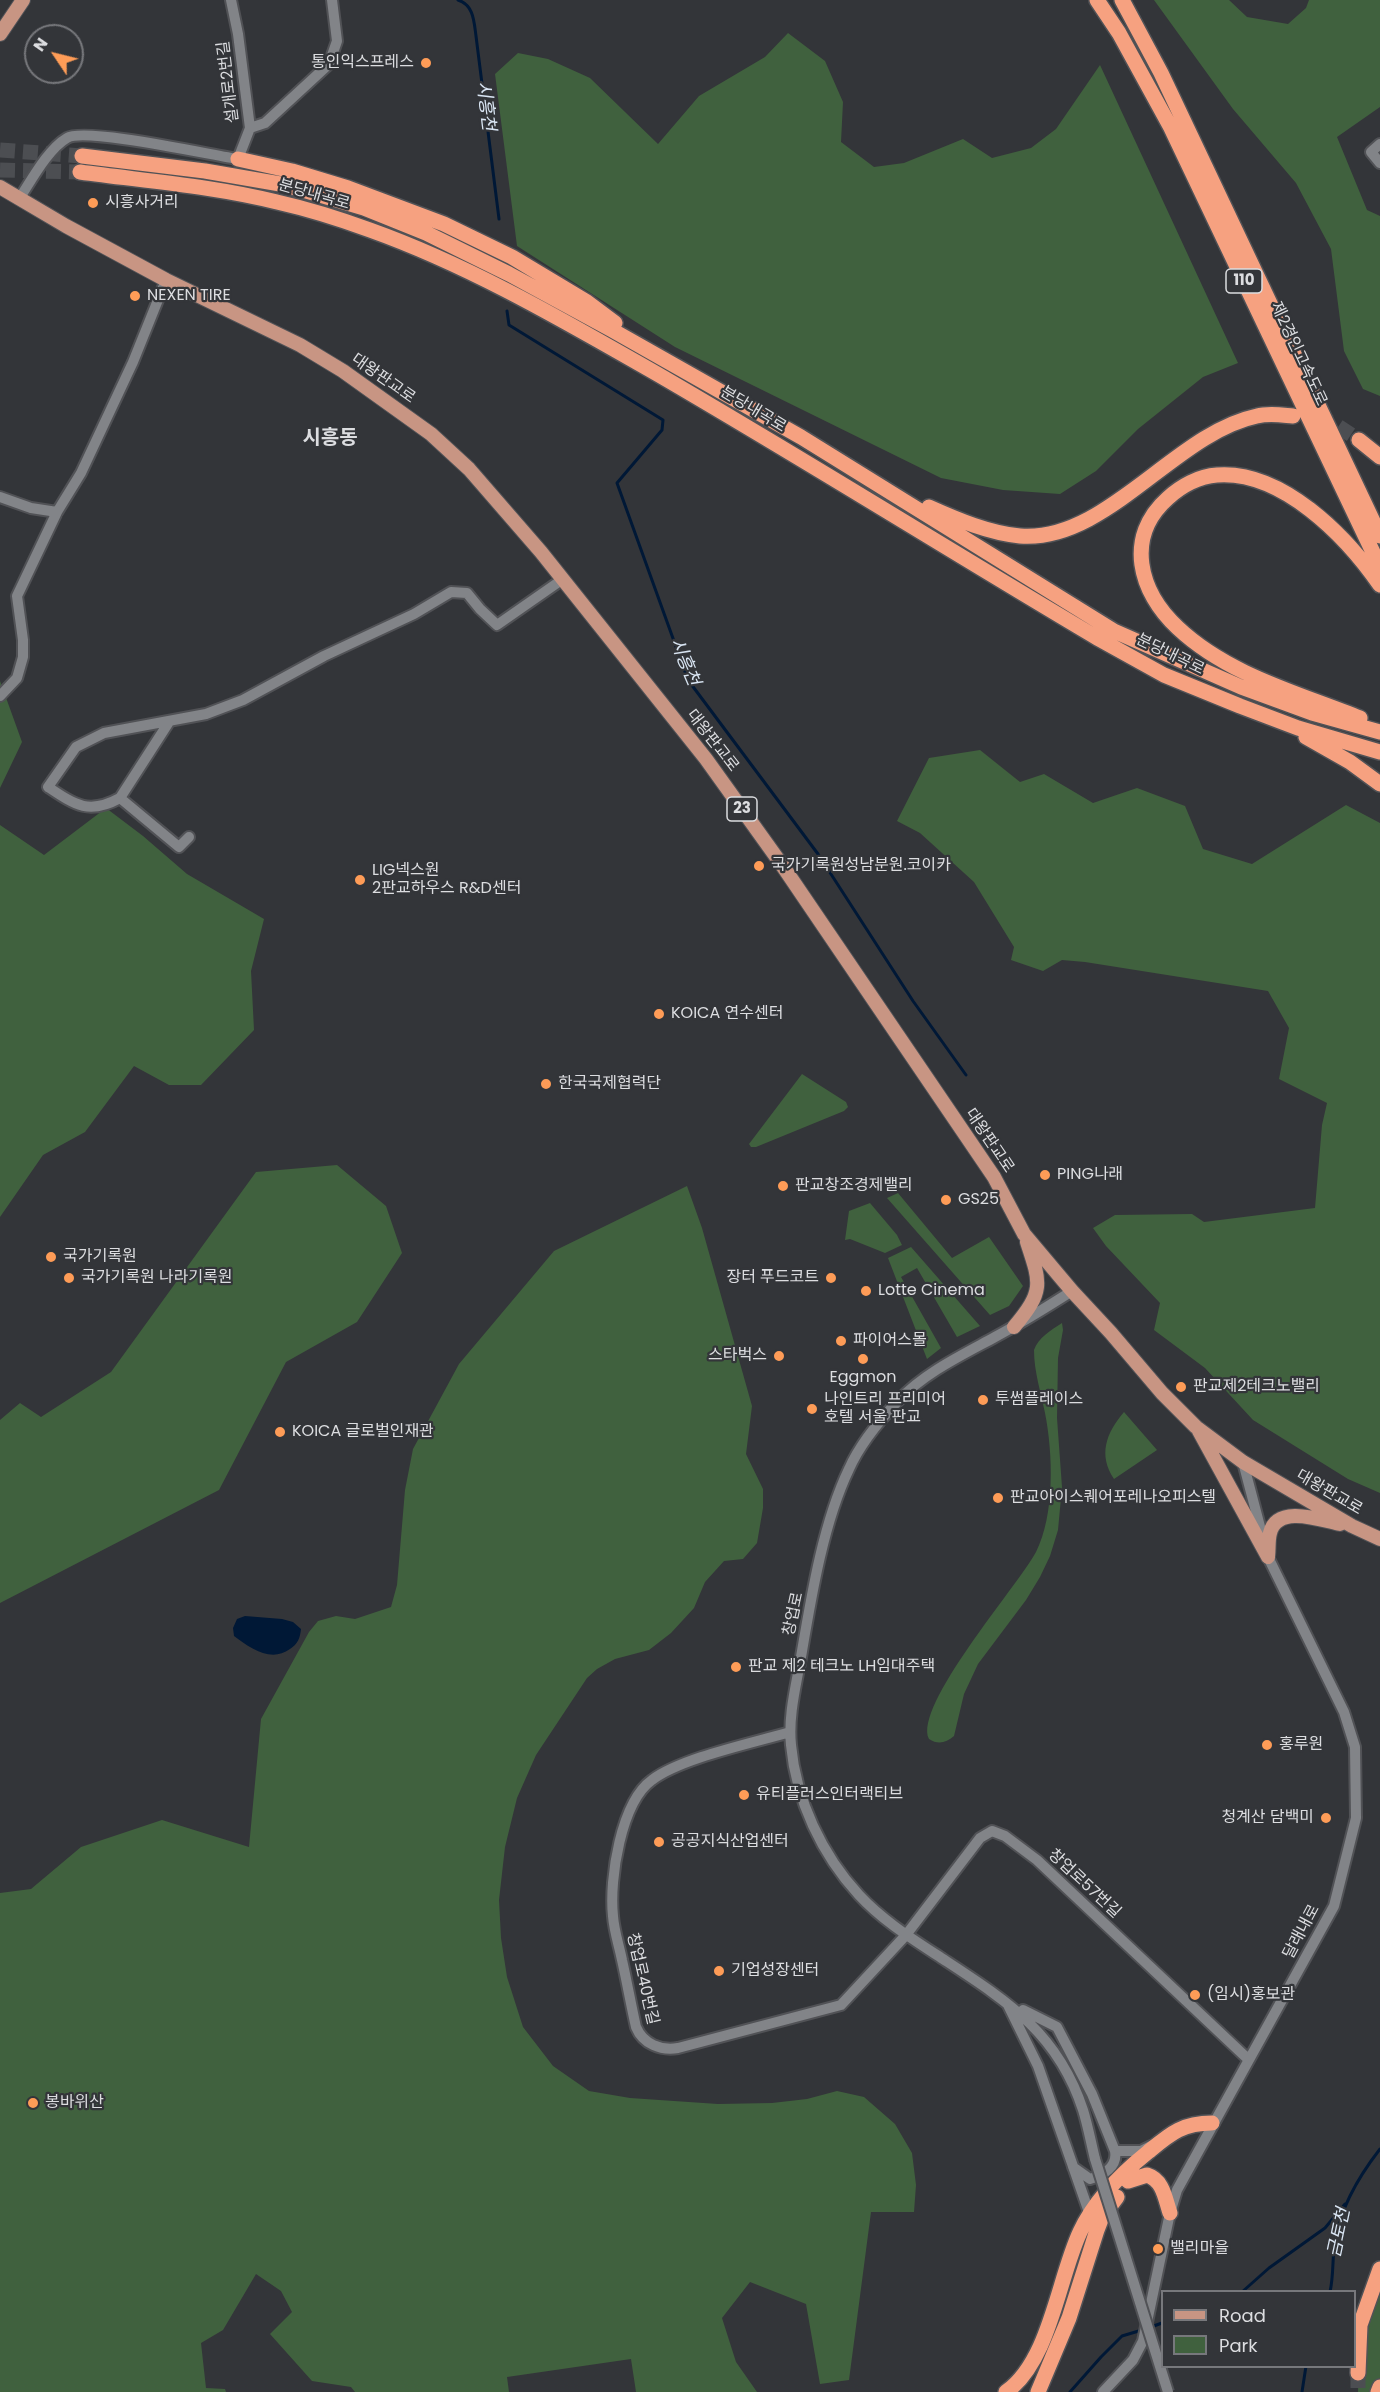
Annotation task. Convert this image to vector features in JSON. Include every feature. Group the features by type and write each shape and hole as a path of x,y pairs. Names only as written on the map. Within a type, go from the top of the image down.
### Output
{"highway":[{"name":"제2경인고속도로","path":"1097,0 1119,33 1171,128 1380,567"},
{"name":"제2경인고속도로","path":"1122,0 1161,73 1380,536"},
{"name":"분당내곡로","path":"82,156 205,171 286,185 364,208 426,233 509,274 801,437 1114,631 1241,687 1312,713 1380,732"},
{"path":"238,159 348,188 482,240 602,312 634,342"},
{"name":"분당내곡로","path":"80,172 277,201 369,230 429,253 575,328 708,403 1099,639 1164,675 1298,728 1380,752"},
{"path":"878,484 978,526 1021,536 1045,535 1072,527 1119,500 1166,464 1220,430 1258,415 1293,416"},
{"path":"1359,440 1380,457"},
{"path":"1380,585 1363,561 1338,533 1302,504 1266,484 1229,475 1203,478 1174,493 1149,520 1141,547 1143,576 1152,597 1165,615 1190,639 1240,671 1380,726"},
{"path":"1240,706 1325,747 1364,771 1380,784"},
{"path":"1006,2392 1023,2377 1030,2366 1044,2335 1076,2243 1090,2215 1122,2176 1167,2137 1191,2124 1212,2123"},
{"path":"1038,2392 1069,2319 1102,2217 1128,2181 1175,2140 1212,2123"},
{"path":"1128,2181 1147,2175 1156,2180 1164,2193 1170,2212"},
{"path":"1358,2373 1360,2325 1380,2270"},
{"path":"1378,2392 1380,2387"}],"main road":[{"path":"0,34 23,0"},
{"name":"대왕판교로","path":"0,187 166,280 300,345 386,399 469,469 563,579 706,759 783,865 994,1177 1024,1234 1072,1291 1162,1393 1196,1426 1243,1462 1352,1526 1380,1539"},
{"path":"1014,1327 1035,1299 1038,1282 1024,1234"},
{"path":"1196,1426 1268,1557"},
{"path":"1268,1557 1270,1530 1279,1520 1290,1516 1306,1516 1352,1526"}],"street":[{"name":"설개로2번길","path":"231,0 238,34 250,128 238,159"},
{"path":"250,128 265,123 329,64 337,41 332,0"},
{"path":"19,199 59,143 69,136 110,137 238,159"},
{"path":"1380,144 1371,152 1380,163"},
{"path":"0,696 17,678 23,657 18,596 57,512 81,473 133,362 166,280"},
{"path":"0,497 30,508 57,512"},
{"path":"169,722 120,798 93,808 83,807 48,787 76,747 104,733 206,714 243,699 324,656 414,614 451,592 467,593 497,625 563,579"},
{"path":"120,798 179,847 189,837"},
{"name":"창업로","path":"1006,2002 906,1935 859,1895 826,1851 818,1838 803,1798 792,1758 791,1713 807,1624 830,1522 849,1469 878,1423 900,1398 962,1355 1014,1327 1072,1291"},
{"name":"달래내로","path":"1103,2392 1134,2360 1143,2341 1170,2212 1177,2190 1334,1906 1356,1818 1354,1747 1344,1712 1268,1557 1243,1462"},
{"name":"창업로40번길","path":"790,1732 669,1771 646,1784 634,1802 622,1835 612,1909 638,2032 653,2045 673,2049 838,2006 906,1935"},
{"name":"창업로57번길","path":"906,1935 980,1838 985,1833 997,1832 1022,1847 1045,1866 1249,2060"},
{"path":"1006,2002 1057,2027 1092,2094 1116,2157 1112,2167 1102,2175 1090,2179 1073,2167"},
{"path":"1006,2002 1044,2036 1060,2060 1083,2110 1095,2159 1168,2392"},
{"path":"1006,2002 1038,2066 1090,2215"},
{"path":"1114,2151 1142,2151 1167,2137"}],"green space":[{"path":"1154,0 1229,0 1247,17 1288,24 1306,8 1309,0 1380,0 1380,107 1337,137 1367,210 1380,216 1380,396 1363,389 1344,351 1331,249 1296,183 1233,109"},
{"path":"788,33 825,61 843,102 841,142 874,167 904,163 963,139 992,158 1031,148 1056,129 1100,65 1238,363 1203,377 1138,429 1096,471 1060,494 1003,490 941,478 675,347 517,246 495,74 518,53 548,59 590,78 658,144 699,96 765,57"},
{"path":"0,681 22,742 0,788"},
{"path":"980,750 1020,782 1044,774 1093,803 1137,788 1185,806 1203,849 1252,864 1346,805 1380,823 1380,1493 1348,1479 1253,1420 1205,1368 1154,1330 1160,1303 1106,1246 1093,1228 1115,1215 1192,1214 1204,1222 1315,1208 1322,1125 1327,1103 1279,1079 1289,1028 1268,991 1085,962 1062,960 1043,971 1011,960 1014,947 974,882 920,833 897,821 929,758"},
{"path":"106,808 187,874 264,919 251,971 254,1030 201,1085 169,1085 134,1066 85,1132 43,1155 0,1217 0,825 44,855"},
{"path":"802,1074 846,1102 848,1107 844,1111 756,1147 751,1147 749,1144"},
{"path":"337,1165 386,1206 402,1253 357,1322 286,1362 219,1490 0,1603 0,1420 20,1403 41,1417 111,1372 256,1172"},
{"path":"687,1186 702,1228 752,1406 746,1454 763,1489 763,1508 757,1543 743,1559 724,1561 705,1582 694,1608 671,1633 649,1650 615,1659 597,1669 587,1678 536,1755 517,1798 505,1847 499,1900 501,1938 507,1977 523,2027 553,2066 589,2091 630,2098 718,2104 772,2103 807,2099 837,2091 864,2097 895,2124 912,2153 916,2185 914,2212 871,2212 849,2380 820,2384 806,2304 750,2282 722,2318 736,2362 757,2392 636,2392 631,2359 507,2377 509,2392 355,2392 351,2387 312,2381 270,2334 292,2312 281,2291 256,2274 223,2330 201,2343 206,2388 225,2389 226,2392 0,2392 0,1893 31,1889 81,1847 162,1820 249,1847 261,1719 309,1632 318,1621 336,1616 355,1619 391,1607 397,1585 405,1490 413,1449 459,1364 554,1251"},
{"path":"898,1193 952,1258 989,1237 1023,1286 1009,1306 990,1315 887,1198"},
{"path":"870,1203 897,1235 902,1245 885,1253 850,1239 845,1240 849,1211"},
{"path":"911,1247 980,1326 957,1337 917,1268 901,1277 941,1348 927,1359 888,1258"},
{"path":"1062,1323 1058,1358 1057,1418 1062,1487 1058,1530 1050,1556 1040,1577 1026,1600 978,1664 964,1694 954,1736 939,1743 929,1739 928,1723 936,1701 969,1646 1036,1552 1047,1520 1051,1484 1050,1446 1036,1374 1034,1350 1049,1331"},
{"path":"1124,1412 1157,1450 1114,1479 1106,1461 1106,1444"},
{"path":"1380,2269 1380,2392 1358,2392 1360,2325"}],"water":[{"path":"245,1616 293,1622 301,1629 300,1635 295,1645 283,1653 275,1655 261,1652 234,1636 233,1628 237,1619"}],"waterway":[{"name":"시흥천","path":"458,0 467,6 474,20 499,219"},
{"name":"시흥천","path":"507,311 509,325 663,420 662,430 617,483 688,680 818,854 913,1001 966,1075"},
{"name":"금토천","path":"1330,2290 1335,2240 1346,2204 1358,2181 1380,2149"},
{"path":"1244,2290 1269,2268 1325,2228 1345,2204"},
{"path":"1151,2327 1161,2323"},
{"path":"1070,2392 1122,2336 1142,2330"},
{"name":"금토천","path":"1302,2392 1306,2368"}],"tunnel":[{"path":"0,150 82,156"},
{"path":"0,170 80,172"},
{"path":"1317,419 1333,423 1359,440"},
{"path":"1358,2373 1358,2392"}],"place":[{"name":"통인익스프레스","path":"426,63"},
{"name":"시흥사거리","path":"93,203"},
{"name":"NEXEN TIRE","path":"135,296"},
{"name":"국가기록원성남분원.코이카","path":"759,866"},
{"name":"LIG넥스원 2판교하우스 R&D센터","path":"360,880"},
{"name":"KOICA 연수센터","path":"659,1014"},
{"name":"한국국제협력단","path":"546,1084"},
{"name":"PING나래","path":"1045,1175"},
{"name":"판교창조경제밸리","path":"783,1186"},
{"name":"GS25","path":"946,1200"},
{"name":"국가기록원","path":"51,1257"},
{"name":"국가기록원 나라기록원","path":"69,1278"},
{"name":"장터 푸드코트","path":"831,1278"},
{"name":"Lotte Cinema","path":"866,1291"},
{"name":"파이어스몰","path":"841,1341"},
{"name":"스타벅스","path":"779,1356"},
{"name":"Eggmon","path":"863,1359"},
{"name":"판교제2테크노밸리","path":"1181,1387"},
{"name":"투썸플레이스","path":"983,1400"},
{"name":"나인트리 프리미어 호텔 서울 판교","path":"812,1409"},
{"name":"KOICA 글로벌인재관","path":"280,1432"},
{"name":"판교아이스퀘어포레나오피스텔","path":"998,1498"},
{"name":"판교 제2 테크노 LH임대주택","path":"736,1667"},
{"name":"홍루원","path":"1267,1745"},
{"name":"유티플러스인터랙티브","path":"744,1795"},
{"name":"청계산 담백미","path":"1326,1818"},
{"name":"공공지식산업센터","path":"659,1842"},
{"name":"기업성장센터","path":"719,1971"},
{"name":"(임시)홍보관","path":"1195,1995"},
{"name":"봉바위산","path":"33,2103"},
{"name":"밸리마을","path":"1158,2249"}],"district":[{"name":"시흥동","path":"330,439"}]}
